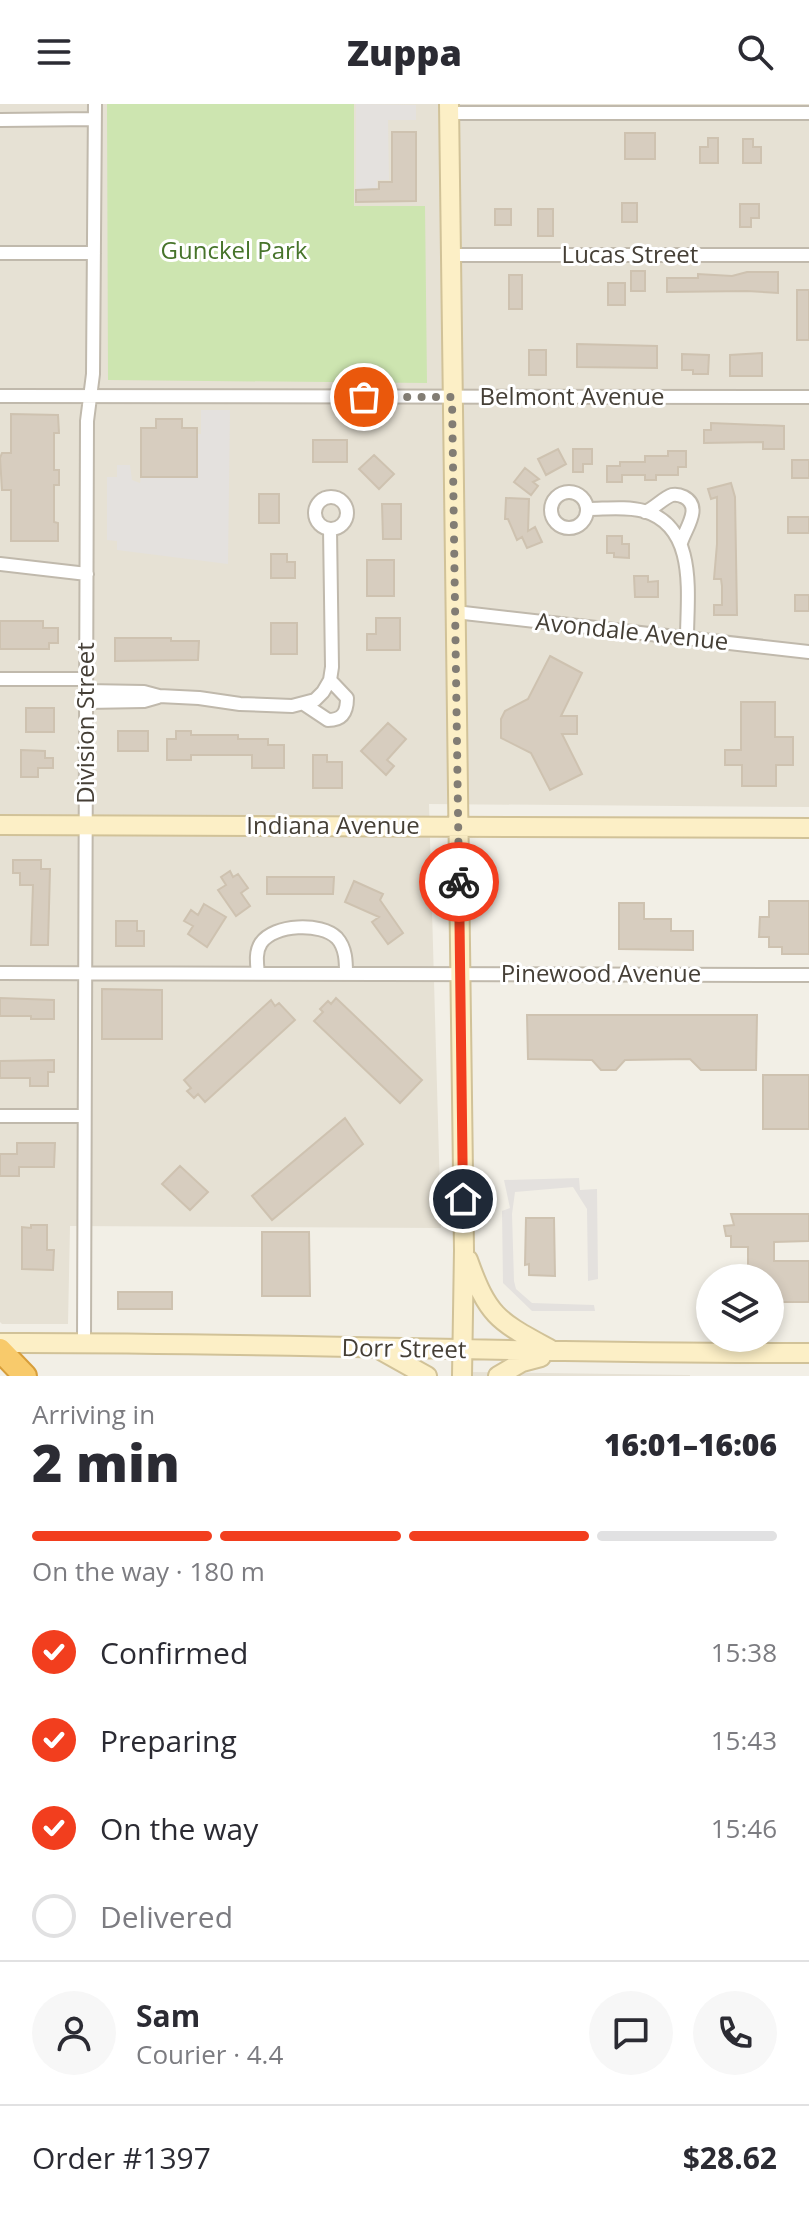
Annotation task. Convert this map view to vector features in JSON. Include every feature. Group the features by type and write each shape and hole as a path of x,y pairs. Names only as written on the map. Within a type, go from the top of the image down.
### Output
{"highway":[{"path":"0,1350 25,1376"}],"main road":[{"path":"449,109 464,1250 462,1376"},
{"name":"Indiana Avenue","path":"0,825 809,828"},
{"path":"464,1250 490,1309 502,1322 555,1353"},
{"name":"Dorr Street","path":"0,1343 555,1353 809,1353"},
{"path":"376,1348 427,1376"},
{"path":"498,1376 522,1362 555,1353"}],"street":[{"path":"2,104 1,119 95,119"},
{"name":"Division Street","path":"84,1343 87,421 93,374 95,104"},
{"path":"449,109 809,113"},
{"path":"0,253 94,253"},
{"name":"Lucas Street","path":"451,255 809,255"},
{"name":"Belmont Avenue","path":"0,396 809,397"},
{"path":"587,509 645,512 657,507 670,495 680,495 689,500 693,508 692,519 681,543"},
{"path":"645,512 667,525 681,543 687,575 687,638"},
{"path":"0,679 144,701 159,696 260,706 304,704 315,700 330,680 330,529"},
{"path":"0,564 87,574"},
{"name":"Avondale Avenue","path":"455,612 809,652"},
{"path":"304,704 328,720 342,717 346,712 347,698 330,680"},
{"path":"258,974 258,950 266,937 286,929 317,929 340,941 345,954 346,974"},
{"name":"Pinewood Avenue","path":"0,973 809,975"},
{"path":"0,1116 84,1116"}],"shaded area":[{"path":"0,104 809,104 809,807 429,804 441,1228 70,1226 68,1324 0,1322"},
{"path":"356,104 416,105 416,120 388,120 389,180 377,180 377,200 368,200 368,189 356,190"},
{"path":"201,410 230,410 228,564 117,550 117,541 107,540 107,477 117,477 117,465 130,465 132,480 140,483 141,477 196,477"},
{"path":"579,1178 580,1190 597,1189 598,1279 588,1281 587,1209 573,1187 515,1192 512,1214 514,1281 516,1289 532,1303 594,1305 595,1311 532,1311 503,1283 502,1211 510,1208 504,1180"},
{"path":"470,1372 690,1375 690,1376 471,1376"}],"green space":[{"name":"Gunckel Park","path":"107,104 354,104 354,206 425,206 427,383 108,380"}],"building":[{"path":"392,132 416,132 416,201 356,202 356,190 379,189 379,182 392,182"},
{"path":"625,133 655,133 655,159 625,159"},
{"path":"708,138 718,138 718,163 700,163 700,147 708,147"},
{"path":"743,139 753,139 753,147 761,147 761,163 743,163"},
{"path":"622,203 637,203 637,222 622,222"},
{"path":"740,204 759,204 759,218 751,218 751,227 740,227"},
{"path":"495,209 511,209 511,225 495,225"},
{"path":"538,209 553,209 553,236 538,236"},
{"path":"631,271 645,271 645,291 631,291"},
{"path":"747,272 778,272 778,293 667,292 667,278 698,278 698,274 732,276"},
{"path":"509,275 522,275 522,309 509,309"},
{"path":"608,283 625,283 625,305 608,305"},
{"path":"797,290 809,290 809,340 797,340"},
{"path":"577,344 657,346 657,368 577,367"},
{"path":"529,350 546,350 546,375 529,375"},
{"path":"762,353 762,376 730,376 730,355"},
{"path":"682,354 709,355 708,374 682,370"},
{"path":"11,414 58,415 59,433 54,433 54,470 59,470 59,485 54,485 54,522 58,523 58,541 11,541 11,490 2,490 0,458 2,453 11,453"},
{"path":"156,419 182,419 182,428 197,428 197,477 141,477 141,428 156,428"},
{"path":"711,423 784,426 784,449 763,449 763,442 704,443 704,430 711,430"},
{"path":"313,440 347,440 347,462 313,462"},
{"path":"558,449 566,464 546,475 538,459"},
{"path":"573,449 592,449 592,464 583,464 583,472 573,472"},
{"path":"668,451 686,451 686,467 678,467 678,475 656,475 656,480 645,480 645,475 622,475 622,482 607,482 607,466 620,466 620,462 645,462 645,456 668,456"},
{"path":"374,455 394,474 379,489 359,469"},
{"path":"792,460 809,460 809,478 792,478"},
{"path":"525,468 539,479 533,482 538,486 531,495 514,482"},
{"path":"731,483 735,497 737,615 714,615 714,605 722,605 722,586 721,579 714,579 717,497 711,499 708,489"},
{"path":"259,494 279,494 279,523 259,523"},
{"path":"506,498 529,499 528,531 535,527 542,542 527,548 522,537 517,540 508,519 505,519"},
{"path":"382,504 401,504 401,539 383,539"},
{"path":"788,517 809,517 809,533 788,533"},
{"path":"607,536 622,536 622,544 629,544 629,558 607,553"},
{"path":"271,554 287,554 287,562 295,562 295,578 271,578"},
{"path":"367,560 394,560 394,596 367,596"},
{"path":"634,576 648,576 648,582 658,581 658,597 635,597"},
{"path":"795,595 809,595 809,611 795,611"},
{"path":"376,618 400,618 400,650 367,650 367,634 376,634"},
{"path":"0,621 43,621 43,628 58,628 58,643 49,643 49,649 0,649"},
{"path":"271,623 297,623 297,654 271,654"},
{"path":"115,638 199,641 198,660 115,661"},
{"path":"550,656 582,673 561,716 577,716 577,734 562,734 582,774 550,790 531,753 501,738 501,719 505,711 528,699"},
{"path":"741,702 775,702 775,737 793,737 793,765 776,765 776,786 742,786 742,765 725,765 725,750 741,750"},
{"path":"26,708 54,708 54,732 26,732"},
{"path":"388,723 406,739 387,760 394,766 386,775 361,751"},
{"path":"118,731 148,731 148,751 118,751"},
{"path":"176,731 191,731 191,735 238,735 238,739 268,739 268,745 284,745 284,768 252,768 252,755 191,755 191,760 167,760 167,739 176,739"},
{"path":"21,750 45,751 45,758 53,758 53,768 38,768 38,777 21,777"},
{"path":"313,755 327,755 327,762 342,762 342,788 313,788"},
{"path":"13,860 41,860 41,869 50,869 48,945 31,945 33,885 20,885 20,873 13,873"},
{"path":"230,871 233,877 238,874 248,888 241,893 250,906 236,916 218,890 226,885 221,877"},
{"path":"267,877 334,877 333,894 267,894"},
{"path":"354,881 383,894 380,900 403,933 388,944 372,922 379,917 345,902"},
{"path":"769,901 809,901 809,954 782,954 782,947 769,947 769,937 759,937 760,917 769,917"},
{"path":"619,903 644,903 644,919 671,919 671,931 693,931 693,950 619,949"},
{"path":"204,904 226,917 207,947 188,934 193,926 184,921 191,910 198,915"},
{"path":"116,921 137,921 137,931 144,931 144,946 116,946"},
{"path":"102,989 162,990 162,1039 102,1039"},
{"path":"0,998 54,1000 54,1019 0,1016"},
{"path":"336,998 422,1080 400,1103 314,1021 323,1012 320,1009"},
{"path":"271,1000 275,1006 279,1003 295,1020 205,1102 198,1094 194,1098 187,1091 191,1088 184,1080"},
{"path":"527,1015 757,1015 756,1070 701,1070 690,1059 625,1060 616,1070 601,1070 592,1060 528,1059"},
{"path":"54,1060 54,1072 48,1072 48,1086 30,1086 30,1078 0,1078 0,1061"},
{"path":"763,1075 809,1075 809,1129 763,1129"},
{"path":"345,1118 363,1144 272,1220 252,1196"},
{"path":"17,1143 55,1143 54,1167 19,1167 19,1176 0,1176 0,1154 17,1154"},
{"path":"180,1166 208,1192 190,1210 162,1184"},
{"path":"731,1214 809,1214 809,1241 774,1242 774,1261 809,1261 809,1302 784,1302 784,1264 748,1264 748,1247 731,1247 731,1236 726,1236 724,1226 734,1225"},
{"path":"526,1218 554,1218 555,1276 529,1275 529,1264 525,1265"},
{"path":"31,1225 47,1225 47,1250 54,1250 53,1270 22,1269 22,1227 31,1228"},
{"path":"262,1232 309,1232 310,1296 262,1296"},
{"path":"118,1292 172,1292 172,1309 118,1309"}],"way so far":[{"path":"364,397 452,397 459,882"}],"route":[{"path":"459,882 463,1199"}]}
